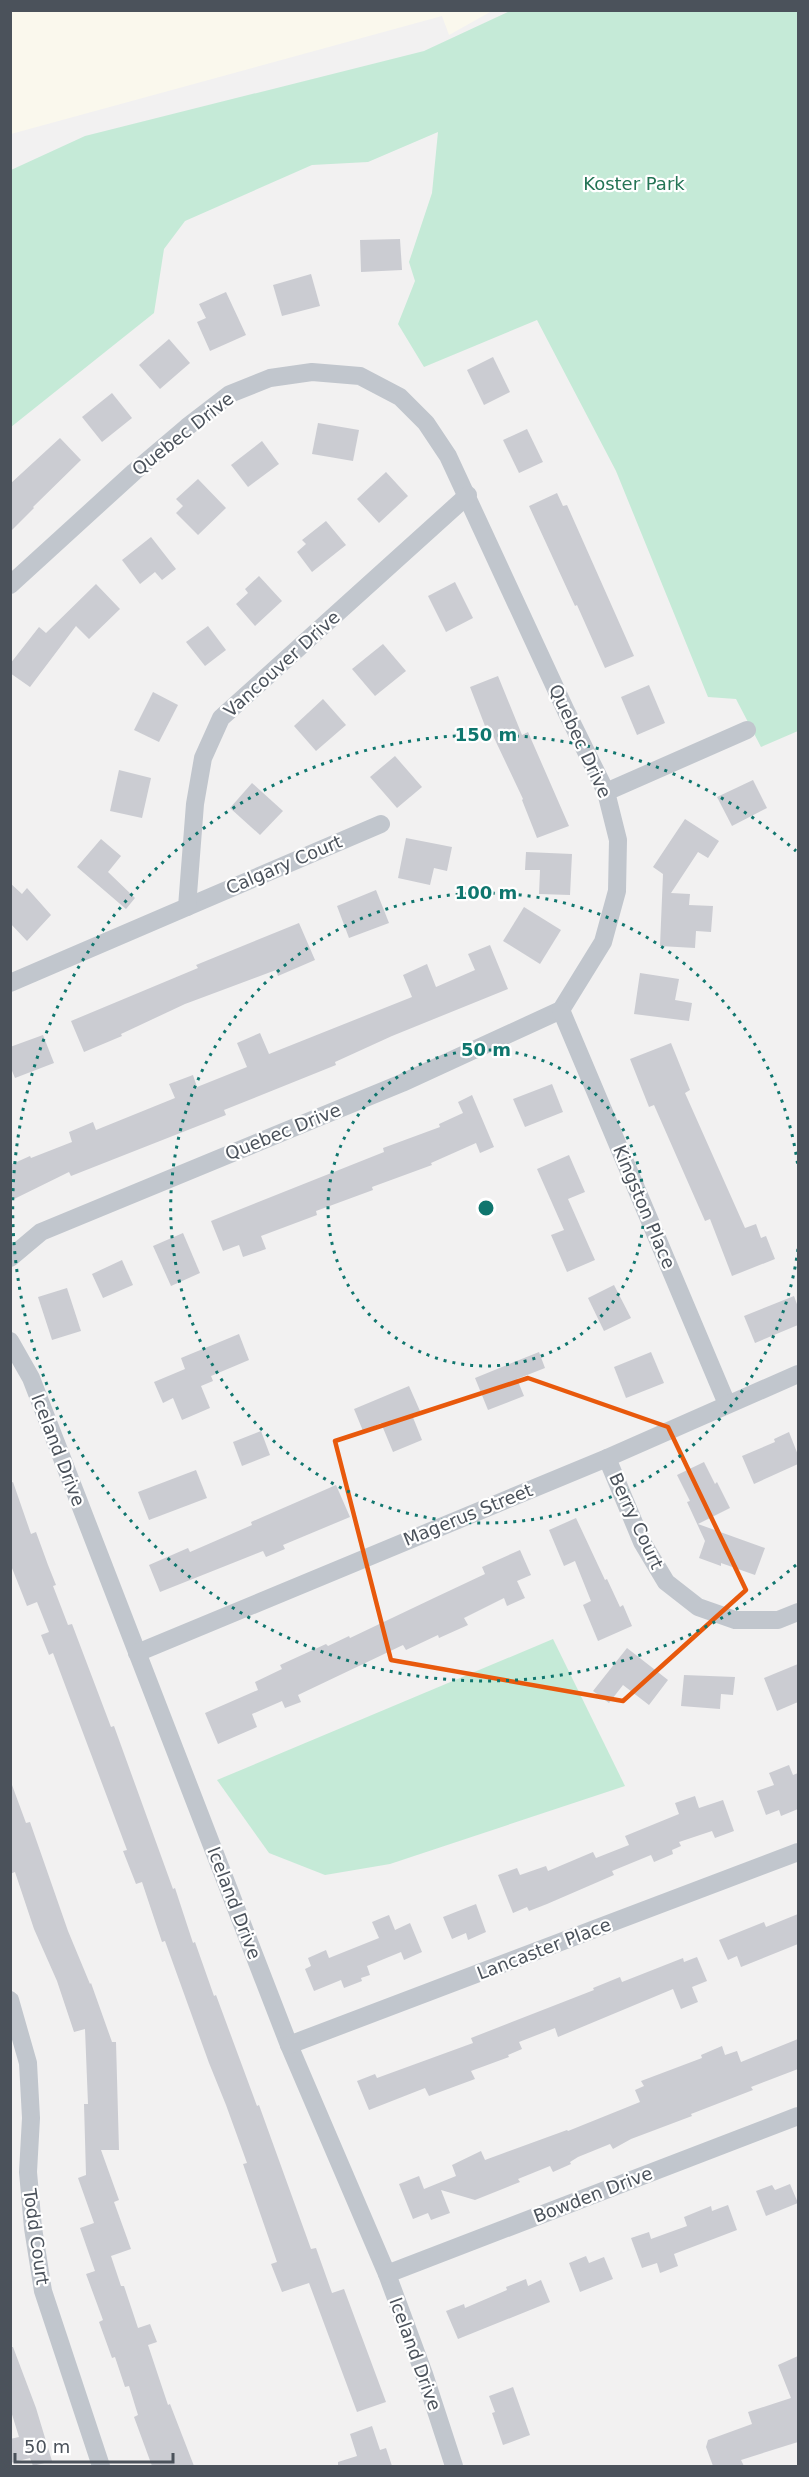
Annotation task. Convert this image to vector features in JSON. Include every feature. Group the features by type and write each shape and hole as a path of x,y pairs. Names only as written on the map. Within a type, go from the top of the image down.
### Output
{"street":[{"name":"Quebec Drive","path":"10,585 134,472 230,394 270,378 312,372 360,376 400,397 426,423 448,456 606,792 618,840 617,891 603,942 561,1010 402,1083 41,1232 10,1258"},
{"name":"Vancouver Drive","path":"187,907 195,804 203,758 221,718 468,495"},
{"path":"606,792 747,730"},
{"name":"Calgary Court","path":"187,907 381,824"},
{"path":"10,983 187,907"},
{"name":"Kingston Place","path":"561,1010 727,1404"},
{"name":"Iceland Drive","path":"10,1341 30,1378 289,2045 387,2274 424,2374 454,2466"},
{"name":"Magerus Street","path":"136,1653 607,1458 798,1374"},
{"name":"Berry Court","path":"607,1458 642,1542 666,1581 698,1607 735,1620 778,1620 798,1612"},
{"name":"Lancaster Place","path":"289,2045 798,1852"},
{"name":"Todd Court","path":"10,2000 28,2063 32,2118 28,2172 33,2228 43,2291 58,2343 101,2466"},
{"name":"Bowden Drive","path":"387,2274 798,2116"}],"highlighted area":[{"path":"528,1378 668,1427 746,1590 623,1701 391,1660 335,1441"}],"shaded area":[{"path":"11,10 492,11 449,35 442,16 11,134"}],"green space":[{"name":"Koster Park","path":"510,11 798,11 798,731 761,747 736,699 708,697 616,471 537,320 424,367 398,324 415,281 409,262 432,193 438,132 368,162 312,165 185,221 164,249 154,313 11,427 11,170 85,136 424,51"},
{"path":"553,1639 625,1786 390,1864 325,1875 269,1853 217,1780"}],"building":[{"path":"400,239 402,270 361,272 360,240"},
{"path":"311,274 320,306 282,316 273,285"},
{"path":"226,292 246,335 210,351 197,322 206,318 199,304"},
{"path":"169,339 190,363 160,389 139,365"},
{"path":"493,357 510,392 484,405 467,370"},
{"path":"112,393 132,418 102,442 82,417"},
{"path":"318,423 359,430 353,461 312,454"},
{"path":"527,429 543,462 519,473 503,440"},
{"path":"60,438 81,460 10,532 10,484"},
{"path":"262,441 279,464 248,487 231,465"},
{"path":"386,472 408,496 379,523 357,499"},
{"path":"198,479 226,508 198,535 176,513 183,506 176,499"},
{"path":"557,493 563,506 567,505 634,656 605,668 529,506"},
{"path":"326,521 346,545 312,572 297,552 306,544 302,540"},
{"path":"151,537 176,569 162,580 155,572 140,584 122,560"},
{"path":"259,576 282,601 255,626 236,604 248,593 245,589"},
{"path":"455,582 473,618 446,632 428,596"},
{"path":"96,584 120,609 89,639 76,626 30,687 10,673 10,664 39,627 46,633"},
{"path":"208,626 226,650 205,666 186,642"},
{"path":"383,644 406,671 375,696 352,669"},
{"path":"498,676 522,735 528,732 569,826 537,838 523,799 488,725 485,726 470,687"},
{"path":"649,685 665,723 637,735 621,697"},
{"path":"153,692 178,705 159,742 134,730"},
{"path":"323,699 346,725 316,751 294,726"},
{"path":"395,756 422,787 397,808 370,777"},
{"path":"119,770 151,778 142,818 110,811"},
{"path":"753,780 767,808 732,826 717,797"},
{"path":"252,783 283,811 260,835 230,808"},
{"path":"685,819 719,841 708,858 698,852 671,893 690,894 689,905 713,906 711,932 696,931 695,948 660,946 663,874 653,867"},
{"path":"406,838 452,847 447,871 434,868 430,885 398,878"},
{"path":"101,839 121,856 108,872 135,898 126,909 77,867"},
{"path":"526,852 572,854 570,895 539,894 540,870 525,870"},
{"path":"10,883 22,894 27,888 51,915 27,941 10,923"},
{"path":"376,890 389,923 349,938 337,906"},
{"path":"524,907 561,930 540,964 503,941"},
{"path":"299,923 315,960 278,976 276,970 185,1004 121,1034 122,1036 84,1052 71,1021 198,968 196,965"},
{"path":"490,945 508,989 392,1036 335,1062 336,1065 224,1110 226,1115 71,1176 69,1172 10,1201 10,1165 72,1142 69,1132 93,1122 96,1130 175,1098 169,1084 193,1075 197,1087 247,1067 237,1043 260,1033 269,1054 412,997 403,975 427,964 436,987 475,970 468,954"},
{"path":"640,973 679,979 675,1000 692,1003 689,1021 634,1014"},
{"path":"43,1035 54,1063 15,1078 10,1066 10,1047"},
{"path":"671,1043 690,1090 685,1093 745,1228 756,1224 761,1238 766,1236 775,1259 732,1276 710,1219 705,1221 654,1105 649,1107 630,1059"},
{"path":"552,1084 563,1112 525,1127 513,1099"},
{"path":"472,1095 494,1147 480,1153 476,1143 431,1163 432,1165 316,1211 317,1215 261,1236 266,1249 243,1257 239,1245 223,1251 211,1221 384,1152 383,1148 440,1127 439,1124 463,1113 458,1102"},
{"path":"569,1155 585,1192 568,1199 595,1260 567,1272 551,1235 564,1230 537,1169"},
{"path":"183,1233 200,1273 171,1286 153,1246"},
{"path":"122,1260 133,1285 103,1298 92,1274"},
{"path":"614,1285 631,1318 604,1331 588,1298"},
{"path":"67,1288 81,1331 52,1340 38,1297"},
{"path":"794,1296 798,1307 798,1325 755,1343 744,1316"},
{"path":"239,1334 249,1360 211,1376 213,1381 201,1386 210,1408 182,1420 173,1398 163,1403 154,1382 185,1369 181,1358"},
{"path":"539,1352 545,1368 517,1379 524,1396 488,1410 475,1378"},
{"path":"651,1352 664,1383 626,1398 614,1367"},
{"path":"409,1386 420,1411 412,1415 422,1440 393,1452 381,1423 363,1431 354,1409"},
{"path":"261,1431 270,1455 242,1466 233,1442"},
{"path":"789,1432 798,1455 798,1464 754,1484 742,1456 775,1442 774,1439"},
{"path":"704,1462 730,1508 698,1524 765,1548 755,1575 699,1558 705,1541 687,1502 690,1501 677,1475"},
{"path":"196,1470 207,1498 149,1520 138,1492"},
{"path":"13,1482 31,1534 36,1532 68,1625 72,1624 111,1727 114,1726 173,1889 175,1888 193,1943 195,1942 214,1996 216,1995 257,2106 259,2105 311,2249 316,2248 332,2293 344,2289 386,2402 357,2412 309,2283 282,2292 271,2264 277,2262 243,2164 247,2163 165,1941 162,1942 142,1882 136,1884 123,1851 127,1850 53,1653 49,1655 41,1635 49,1632 37,1602 27,1606 10,1563 10,1483"},
{"path":"336,1485 350,1517 283,1545 285,1549 266,1557 263,1551 160,1592 149,1565 188,1548 190,1552 252,1525 251,1522"},
{"path":"576,1518 605,1580 607,1579 620,1607 623,1605 632,1626 598,1641 583,1605 591,1601 575,1561 564,1566 549,1530"},
{"path":"520,1550 531,1575 517,1581 525,1598 507,1606 504,1598 464,1618 468,1625 439,1638 438,1635 406,1650 403,1645 298,1695 301,1702 285,1708 282,1701 252,1714 257,1727 218,1744 205,1713 258,1690 255,1682 282,1669 280,1665 326,1644 328,1646 349,1636 350,1638 485,1574 482,1567"},
{"path":"627,1648 668,1680 649,1705 623,1685 609,1703 593,1691"},
{"path":"798,1664 798,1702 777,1711 764,1678"},
{"path":"684,1675 735,1677 733,1695 721,1694 720,1709 681,1706"},
{"path":"789,1765 793,1775 798,1773 798,1809 781,1816 779,1810 766,1815 757,1791 774,1785 769,1773"},
{"path":"12,1785 26,1823 30,1822 68,1931 91,1983 112,2042 116,2042 119,2150 101,2150 119,2200 114,2202 131,2249 111,2256 138,2328 150,2324 157,2342 148,2345 168,2405 170,2404 194,2466 152,2466 134,2417 138,2415 129,2386 125,2387 115,2357 112,2358 99,2322 103,2320 86,2274 95,2271 80,2228 94,2223 78,2178 86,2175 84,2104 88,2104 85,2029 74,2032 57,1981 34,1929 15,1872 10,1874 10,1786"},
{"path":"695,1796 699,1808 723,1800 734,1831 715,1838 712,1831 679,1842 681,1846 672,1850 673,1854 654,1862 651,1855 612,1871 614,1875 547,1904 529,1911 527,1907 513,1913 498,1875 517,1868 520,1875 546,1866 548,1871 593,1852 596,1858 629,1845 625,1836 679,1814 675,1803"},
{"path":"476,1904 486,1932 468,1940 466,1933 452,1939 443,1917"},
{"path":"798,1914 798,1944 741,1967 737,1956 728,1960 719,1940 764,1922 766,1927"},
{"path":"389,1915 395,1930 410,1923 422,1952 404,1960 401,1952 367,1966 370,1975 344,1988 341,1980 314,1991 305,1969 311,1966 308,1958 326,1950 329,1958 379,1938 372,1922"},
{"path":"697,1957 707,1981 692,1987 698,2002 681,2009 673,1989 558,2037 555,2028 519,2042 522,2049 508,2055 509,2057 471,2071 475,2079 429,2096 425,2088 369,2110 357,2081 375,2074 377,2078 473,2043 471,2038 594,1990 593,1988 620,1977 622,1982 683,1958 684,1962"},
{"path":"798,2039 798,2069 751,2087 753,2090 631,2139 613,2149 610,2144 578,2157 570,2162 571,2164 553,2172 550,2166 518,2179 520,2182 475,2200 441,2190 450,2213 431,2220 428,2213 413,2219 399,2184 419,2176 424,2189 456,2176 452,2165 481,2151 485,2160 568,2131 640,2102 635,2090 644,2086 641,2081 702,2058 701,2055 722,2046 725,2055 737,2051 741,2062"},
{"path":"790,2184 798,2203 766,2216 756,2191 772,2185 775,2190"},
{"path":"728,2205 737,2230 674,2254 678,2266 660,2273 657,2263 642,2268 631,2238 649,2232 651,2239 687,2226 684,2217 711,2206 712,2211"},
{"path":"586,2256 589,2263 604,2257 613,2279 580,2292 569,2263"},
{"path":"526,2279 528,2286 541,2280 550,2302 458,2339 446,2311 464,2304 465,2308"},
{"path":"10,2347 13,2347 36,2408 52,2461 33,2466 30,2458 10,2463 10,2439 19,2437 10,2408"},
{"path":"798,2356 798,2442 741,2460 744,2466 713,2466 706,2447 708,2440 752,2424 748,2412 791,2398 778,2365"},
{"path":"513,2387 530,2435 503,2445 489,2396"},
{"path":"372,2426 380,2450 386,2448 392,2466 338,2466 338,2462 357,2456 350,2434"}]}
